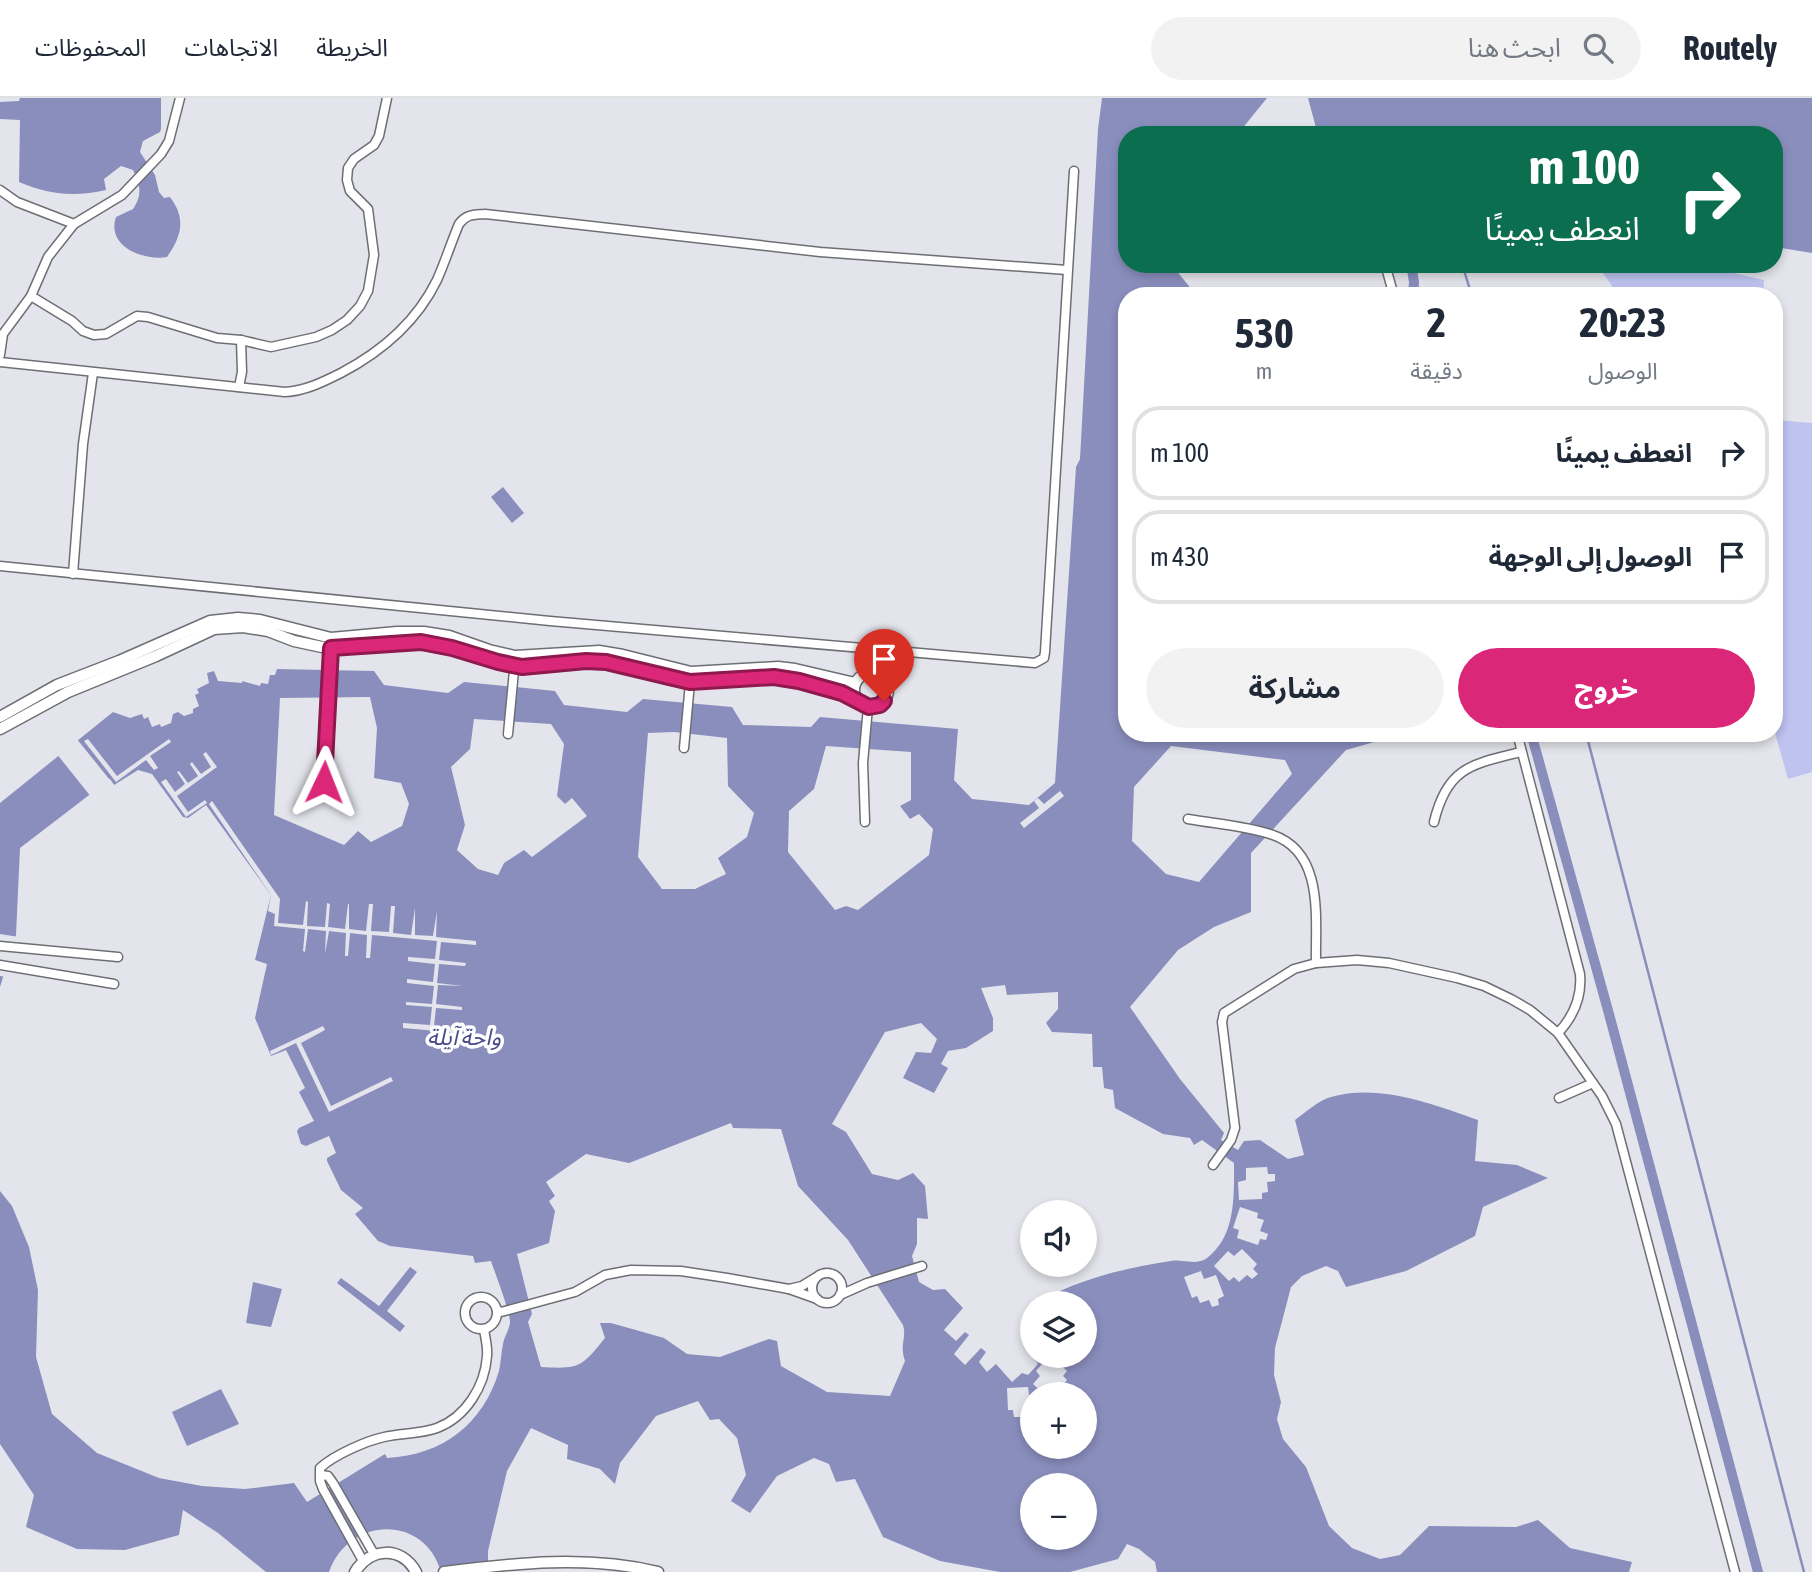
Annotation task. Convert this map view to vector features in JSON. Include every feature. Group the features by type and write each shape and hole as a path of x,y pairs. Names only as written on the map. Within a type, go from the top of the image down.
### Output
{"street":[{"path":"31,296 72,321 83,331 94,335 106,334 137,316 217,338 271,347 298,343 332,330 360,306 372,276 372,239 368,209 350,191 348,168 354,159 374,145 379,136 387,98"},
{"path":"0,355 3,334 31,296 48,257 74,224 115,201 161,154 169,141 177,100"},
{"path":"0,566 550,621 1035,663 1044,658 1045,652 1074,171"},
{"path":"0,190 17,202 74,224"},
{"path":"0,362 285,392 303,389 322,382 378,351 409,321 426,300 437,280 459,224 463,218 470,215 485,214 820,252 1067,270"},
{"path":"239,387 242,372 240,340"},
{"path":"73,574 83,444 93,373"},
{"path":"0,717 31,698 156,656 214,629 258,628 294,641 421,642 535,666 586,661 606,662 690,682 788,678 857,699"},
{"path":"324,782 331,643"},
{"path":"508,733 515,661"},
{"path":"690,682 778,667 855,683"},
{"path":"865,822 863,763 868,713 854,694 855,683 863,675 875,674 880,676 888,690 884,701 868,713"},
{"path":"0,729 68,692 87,678"},
{"path":"684,748 690,682"},
{"path":"1519,742 1580,974 1576,1007 1558,1033"},
{"path":"1434,821 1442,793 1459,774 1476,765 1521,752"},
{"path":"1188,819 1274,835 1297,850 1312,877 1316,963"},
{"path":"0,946 118,957"},
{"path":"1213,1165 1231,1140 1235,1128 1222,1023 1224,1013 1294,969 1316,963 1357,960 1389,962 1484,986 1530,1010 1558,1033 1610,1111 1620,1139 1735,1572"},
{"path":"0,965 114,984"},
{"path":"1559,1098 1593,1083"},
{"path":"499,1311 575,1292 605,1275 631,1270 681,1271 789,1289 830,1303 865,1283 922,1266"},
{"path":"789,1289 802,1286 827,1273 840,1280 865,1283"},
{"path":"817,1276 812,1288 817,1300"},
{"path":"840,1280 841,1295"},
{"path":"483,1296 499,1311 494,1322 484,1329 478,1329 468,1322 465,1316 468,1304 483,1296"},
{"path":"361,1557 323,1489 320,1468 383,1437 435,1429 452,1421 476,1393 488,1354 484,1329"},
{"path":"321,1475 327,1476 333,1483 372,1551"},
{"path":"355,1572 361,1557 372,1551 400,1555 411,1563 416,1572"},
{"path":"444,1572 493,1566 586,1561 658,1572"}],"shaded area":[{"path":"1603,273 1733,273 1764,280 1764,287 1613,287"},
{"path":"1783,421 1812,423 1812,772 1788,779 1778,742 1783,742"}],"water":[{"path":"20,98 161,98 160,132 143,141 140,152 155,175 159,192 164,198 170,197 178,212 179,234 167,257 138,254 121,243 116,236 116,217 133,209 138,199 139,185 133,170 121,166 104,179 106,190 84,194 62,194 19,182 20,120 0,119 0,102 19,101"},
{"name":"واحة آيلة","path":"1102,98 1267,98 1244,126 1118,126 1118,273 1178,273 1190,287 1118,287 1118,742 1374,742 1346,750 1251,853 1251,912 1214,927 1178,950 1130,1007 1180,1079 1224,1133 1221,1140 1238,1150 1244,1141 1260,1140 1288,1159 1304,1155 1295,1120 1326,1099 1349,1093 1368,1092 1406,1097 1478,1120 1475,1161 1517,1165 1548,1178 1483,1207 1475,1236 1406,1271 1346,1287 1338,1271 1326,1266 1302,1276 1291,1287 1275,1348 1274,1375 1281,1402 1277,1419 1283,1439 1306,1467 1329,1526 1352,1548 1380,1559 1400,1555 1429,1526 1516,1527 1538,1520 1570,1548 1632,1562 1629,1572 1157,1572 1155,1562 1139,1549 1127,1544 1118,1559 1070,1572 1000,1572 940,1561 883,1537 855,1479 836,1482 829,1464 814,1458 777,1476 750,1513 731,1501 746,1475 737,1438 719,1419 710,1420 698,1401 656,1416 620,1463 615,1484 600,1469 567,1459 568,1445 531,1428 507,1471 488,1551 488,1572 441,1572 432,1553 419,1539 386,1529 368,1532 352,1540 339,1554 329,1572 266,1572 218,1533 183,1510 179,1535 125,1550 77,1549 26,1527 34,1495 0,1444 0,1191 12,1206 29,1247 38,1290 36,1357 52,1414 97,1453 159,1478 202,1486 245,1489 294,1483 307,1502 385,1454 387,1458 426,1451 458,1433 483,1407 499,1371 510,1318 491,1261 475,1263 473,1256 390,1246 378,1241 355,1214 363,1208 341,1190 327,1161 327,1158 336,1153 329,1136 306,1146 301,1144 297,1131 314,1121 299,1092 305,1088 286,1050 271,1056 255,1018 267,964 255,960 271,895 206,805 188,818 183,817 152,774 138,770 114,785 110,779 20,848 16,935 0,987 0,803 113,712 130,718 142,714 144,719 148,717 152,727 160,724 161,727 171,723 173,714 178,712 184,716 193,713 193,709 199,706 195,695 199,693 197,689 209,683 207,673 214,671 218,681 242,681 260,686 261,683 268,684 270,675 275,675 277,669 374,671 384,685 448,693 464,682 555,691 564,705 627,712 643,699 732,707 743,725 811,727 820,717 958,729 954,780 972,799 1029,805 1055,783 1076,467 1080,459 1098,129","holes":["370,697 377,728 374,778 401,783 409,804 402,826 371,842 358,831 344,845 274,815 280,698","474,719 551,724 564,744 557,796 565,804 572,798 587,816 532,857 524,850 504,863 498,875 478,869 457,850 465,825 451,767 470,749","674,732 727,738 728,786 754,813 747,837 718,858 726,874 695,889 662,889 638,857 648,733","826,746 911,752 911,800 900,806 910,819 919,814 933,829 929,855 858,910 846,906 835,910 788,852 789,811 814,789","1171,746 1285,760 1292,774 1199,882 1166,874 1132,841 1134,787","731,1123 733,1128 781,1129 798,1186 848,1240 903,1325 905,1361 890,1396 827,1392 781,1366 777,1341 769,1339 720,1357 687,1354 664,1338 611,1323 600,1323 605,1338 584,1361 572,1367 541,1367 528,1322 532,1314 517,1254 549,1243 555,1211 549,1201 555,1196 546,1182 586,1154 629,1163","1267,1167 1268,1174 1275,1174 1275,1181 1267,1182 1268,1192 1262,1193 1262,1199 1239,1200 1238,1182 1246,1180 1246,1168","1240,1207 1258,1213 1257,1218 1264,1220 1260,1231 1268,1234 1266,1240 1260,1239 1258,1245 1237,1238 1239,1230 1233,1228","1242,1249 1257,1264 1253,1269 1258,1274 1252,1279 1247,1275 1239,1282 1234,1277 1229,1281 1214,1266 1228,1251 1234,1256","1201,1271 1204,1279 1216,1275 1224,1296 1218,1299 1219,1305 1212,1307 1209,1300 1200,1303 1197,1296 1192,1298 1184,1277"]},
{"path":"1308,98 1812,98 1812,253 1783,248 1783,126 1316,126"},
{"path":"503,487 524,513 512,523 491,497"},
{"path":"410,1267 417,1272 387,1311 405,1326 400,1332 337,1283 341,1278 379,1306"},
{"path":"253,1282 282,1289 271,1327 246,1323"},
{"path":"221,1389 239,1424 187,1446 172,1412"}],"pier":[{"path":"76,738 114,785 112,787 109,784 92,798 56,753"},
{"path":"88,739 117,776 169,739 171,742 150,756 158,768 154,770 146,760 116,782 84,741"},
{"path":"206,752 217,767 177,796 188,812 205,800 207,803 186,817 161,782 166,779 175,792 185,784 177,772 179,771 188,783 198,776 190,764 192,762 201,774 211,767 203,754"},
{"path":"1060,791 1064,796 1024,828 1020,823 1039,808 1034,801 1038,798 1044,804"},
{"path":"212,801 280,899 278,923 303,925 306,901 307,926 325,927 327,903 330,904 328,927 345,929 349,904 349,929 366,931 369,904 373,904 371,931 389,932 391,906 395,906 393,933 411,935 415,908 415,935 433,936 437,911 436,937 476,941 476,945 441,942 439,960 466,963 465,966 439,964 437,983 463,986 438,985 436,1004 462,1007 462,1010 436,1008 434,1026 460,1029 460,1033 403,1028 403,1023 430,1025 432,1007 406,1005 406,1002 432,1004 434,986 407,983 407,979 433,982 435,964 408,961 408,957 435,959 437,941 372,935 370,958 366,958 367,935 350,933 348,956 345,956 346,933 329,931 325,954 326,931 308,929 305,952 303,951 305,929 274,926 275,914 268,911 271,895 209,804"},
{"path":"0,934 19,937 7,977 0,976"},
{"path":"323,1026 325,1030 301,1043 331,1106 391,1077 393,1081 329,1112 296,1043 271,1055 270,1051"}],"waterway":[{"path":"1412,273 1414,287"},
{"path":"1465,273 1469,287"},
{"path":"1533,742 1758,1572"},
{"path":"1588,742 1804,1572"}],"route":[{"path":"324,782 331,648 421,642 515,666 597,661 616,663 668,679 690,682 788,678 842,693 857,699 864,706 874,707 884,701"}]}
